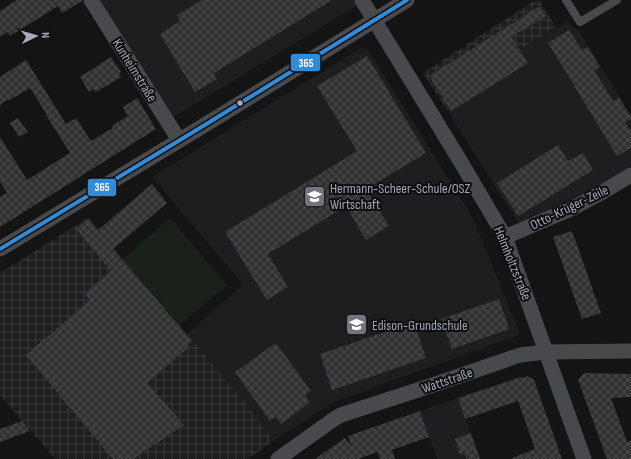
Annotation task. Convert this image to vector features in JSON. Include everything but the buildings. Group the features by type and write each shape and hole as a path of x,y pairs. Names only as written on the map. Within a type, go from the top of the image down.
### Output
{"street":[{"name":"Kunheimstraße","path":"91,0 179,140"},
{"name":"Helmholtzstraße","path":"362,0 505,237 584,459"},
{"path":"0,249 407,0"},
{"name":"Otto-Krüger-Zeile","path":"505,237 573,208 631,175"},
{"name":"Wattstraße","path":"278,459 334,419 348,412 434,385 520,355 545,352 631,351"}],"lane":[{"path":"566,0 580,22 617,0"}],"shaded area":[{"path":"97,0 366,0 172,118"},
{"path":"535,0 539,0 556,27 521,49 522,54 528,63 449,113 423,73"},
{"path":"567,21 579,31 631,115 631,168 592,192 521,223 517,221 449,113 522,54 521,49"},
{"path":"361,48 368,50 472,216 519,331 519,335 334,402 273,441 249,407 186,335 243,284 152,177"},
{"path":"88,218 249,407 273,441 248,459 55,459 0,395 0,273"},
{"path":"170,218 227,285 180,325 123,259"},
{"path":"458,398 480,459 437,459 420,411"}],"transit line":[{"name":"365","path":"0,249 407,0"}],"place":[{"name":"Hermann-Scheer-Schule/OSZ Wirtschaft","path":"314,196"},
{"name":"Edison-Grundschule","path":"357,325"}]}
